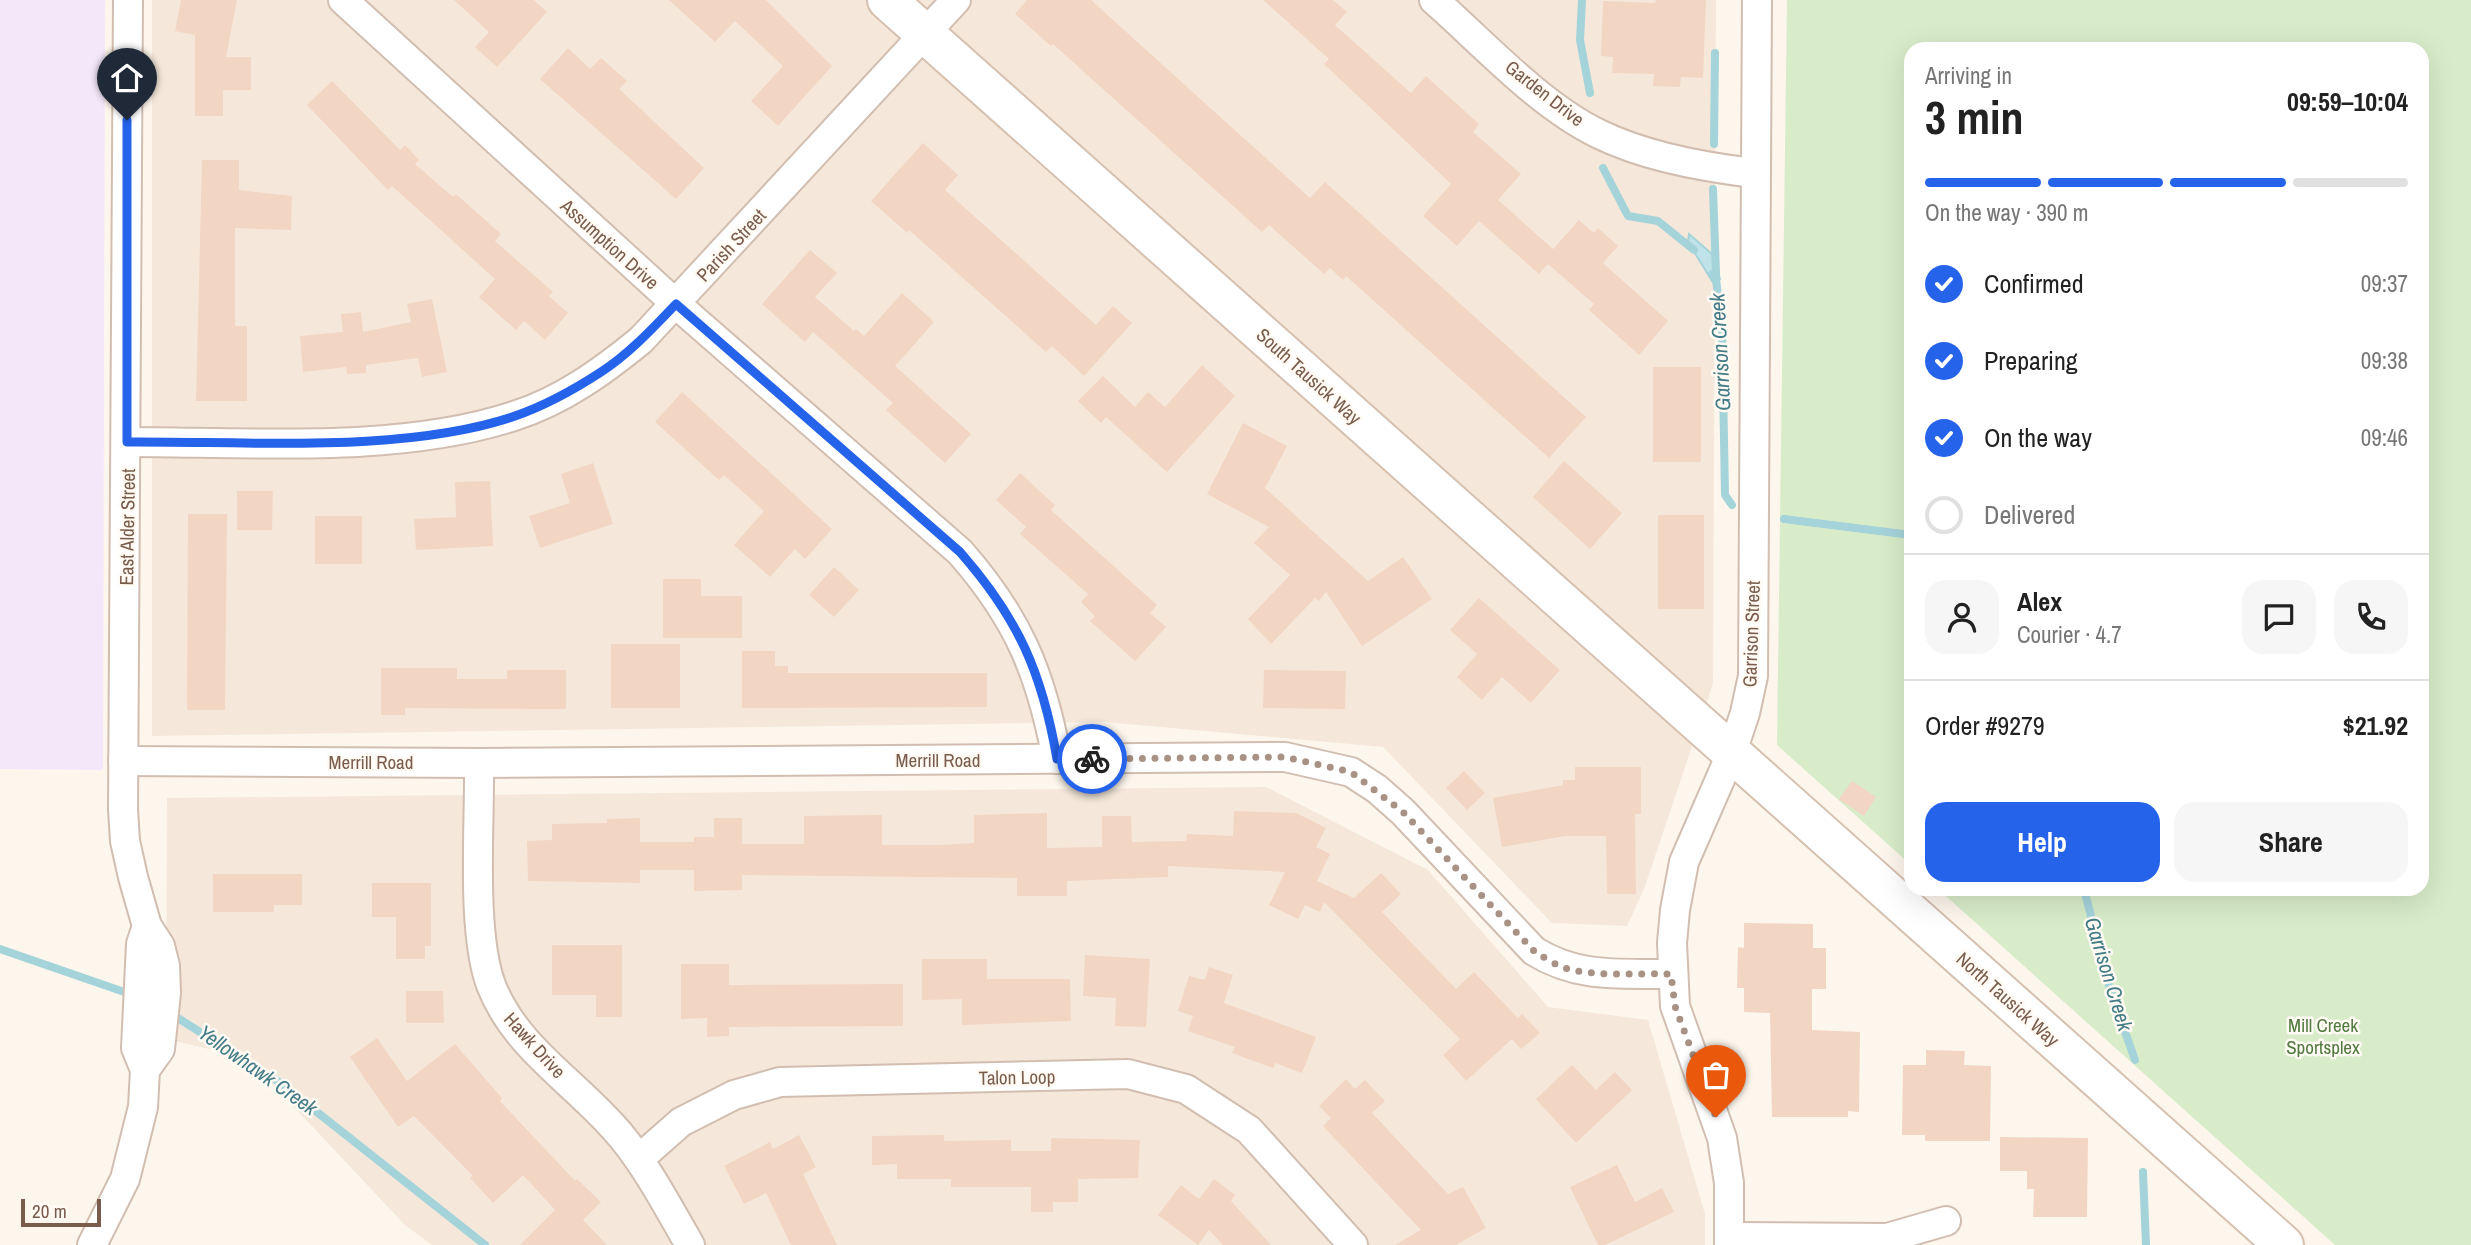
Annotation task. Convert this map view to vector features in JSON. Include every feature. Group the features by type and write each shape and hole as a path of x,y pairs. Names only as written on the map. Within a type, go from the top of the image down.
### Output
{"main road":[{"name":"South Tausick Way","path":"887,0 1732,752"},
{"name":"North Tausick Way","path":"1732,752 2284,1245"}],"street":[{"name":"East Alder Street","path":"92,1245 112,1208 135,1147 145,1070 160,1049 166,993 160,946 147,926 125,841 123,761 128,0"},
{"name":"Assumption Drive","path":"343,0 676,304 960,552 989,585 1013,621 1048,708 1057,759"},
{"name":"Parish Street","path":"127,442 363,439 470,428 516,416 602,372 641,340 676,304 957,0"},
{"name":"Garden Drive","path":"1434,0 1546,99 1599,134 1678,160 1754,173"},
{"name":"Garrison Street","path":"1730,1241 1729,1183 1722,1138 1675,1006 1671,974 1675,909 1684,862 1732,752 1745,713 1752,676 1757,0"},
{"name":"Merrill Road","path":"123,761 479,763 1285,757 1351,772 1403,812 1534,951 1550,961 1567,969 1671,974"},
{"name":"Hawk Drive","path":"479,763 480,921 483,954 491,984 516,1030 600,1113 639,1159 690,1245"},
{"name":"Talon Loop","path":"639,1159 681,1122 734,1095 780,1082 1128,1074 1186,1089 1249,1130 1353,1245"},
{"path":"1730,1241 1887,1238 1946,1221"}],"shaded area":[{"path":"0,0 105,0 103,770 0,769"},
{"path":"152,0 1716,0 1713,684 1644,889 1627,926 1552,923 1383,747 1105,722 152,736"},
{"path":"1266,787 1428,870 1548,1007 1648,1020 1705,1214 1705,1245 432,1245 405,1225 248,1058 166,1039 167,798"}],"green space":[{"name":"Mill Creek Sportsplex","path":"1787,0 2471,0 2471,1245 2335,1245 1946,896 2429,896 2429,42 1904,42 1904,859 1777,745"}],"water":[{"path":"1689,234 1712,254 1720,279 1714,284 1688,242"}],"building":[{"path":"181,0 237,0 226,57 251,57 251,90 223,90 223,116 195,116 195,35 175,31"},
{"path":"454,0 534,0 547,12 497,67 475,47 489,32"},
{"path":"669,0 766,0 832,66 778,126 751,101 783,66 735,21 715,42"},
{"path":"1027,0 1091,0 1310,198 1325,182 1586,417 1549,458 1346,276 1343,280 1330,268 1324,274 1269,225 1262,232 1053,44 1051,46 1015,14"},
{"path":"1263,0 1333,0 1347,12 1335,25 1411,93 1426,76 1479,124 1473,132 1521,174 1498,200 1553,249 1579,220 1594,233 1598,228 1618,246 1603,263 1668,321 1639,355 1589,310 1594,304 1548,264 1539,274 1479,221 1457,246 1423,216 1451,184 1324,64 1329,59"},
{"path":"1656,0 1706,0 1703,78 1681,77 1680,87 1653,86 1654,74 1612,73 1613,57 1601,56 1603,1 1655,3"},
{"path":"568,48 590,69 601,58 627,81 619,89 704,168 676,199 540,79"},
{"path":"332,81 400,150 405,145 419,160 415,164 453,197 456,194 501,234 495,241 553,292 549,296 568,313 545,340 524,321 516,330 479,297 495,279 392,186 388,190 307,105"},
{"path":"923,143 958,175 945,190 1096,325 1113,306 1132,323 1084,376 1052,346 1046,352 909,230 907,233 871,201"},
{"path":"202,160 239,160 239,190 292,196 291,230 235,228 235,326 247,326 247,401 196,401"},
{"path":"810,250 837,273 815,297 854,331 856,329 864,336 902,293 934,322 895,366 971,434 945,463 886,410 893,403 813,332 805,342 762,304"},
{"path":"432,299 447,372 422,377 418,358 366,365 366,373 347,374 346,367 303,372 300,336 343,332 341,314 361,312 363,332 411,322 407,304"},
{"path":"1202,365 1235,396 1167,472 1106,417 1101,423 1078,401 1103,376 1135,407 1148,392 1165,407"},
{"path":"1653,367 1701,367 1701,462 1653,462"},
{"path":"682,392 832,529 805,559 795,549 770,577 734,545 764,511 724,475 719,480 655,422"},
{"path":"1243,423 1287,446 1265,488 1368,581 1403,557 1432,599 1362,646 1326,592 1319,601 1315,598 1271,644 1248,619 1290,575 1254,543 1269,527 1207,494"},
{"path":"1564,461 1622,513 1590,549 1533,497"},
{"path":"593,463 613,524 540,548 529,516 570,503 561,474"},
{"path":"1020,473 1055,505 1051,510 1157,605 1150,613 1166,627 1135,661 1090,621 1095,616 1081,602 1088,594 1020,534 1026,527 996,500"},
{"path":"490,481 493,546 416,550 414,519 456,517 455,482"},
{"path":"237,491 273,491 272,530 237,530"},
{"path":"188,514 227,514 225,710 187,710"},
{"path":"1658,515 1704,515 1704,609 1658,609"},
{"path":"315,516 362,516 362,564 315,564"},
{"path":"834,567 859,590 834,617 809,595"},
{"path":"663,579 701,579 701,596 742,596 742,638 663,638"},
{"path":"1479,598 1560,670 1531,703 1502,677 1482,700 1457,677 1477,654 1450,630"},
{"path":"611,644 680,644 680,708 611,708"},
{"path":"742,651 775,651 775,666 788,666 788,673 987,673 987,707 742,708"},
{"path":"381,668 457,668 457,679 507,679 507,670 566,670 566,709 405,708 405,715 381,715"},
{"path":"1264,670 1346,671 1345,709 1263,708"},
{"path":"1575,767 1641,767 1641,814 1635,814 1636,894 1607,894 1606,836 1565,836 1502,847 1493,798 1563,785 1563,780 1575,780"},
{"path":"1464,771 1485,793 1467,810 1446,788"},
{"path":"1852,781 1876,797 1864,816 1839,799"},
{"path":"1234,811 1296,813 1326,828 1316,847 1330,854 1317,881 1354,898 1381,873 1401,894 1382,912 1456,989 1474,972 1518,1018 1522,1014 1540,1033 1521,1049 1512,1039 1466,1081 1443,1055 1460,1039 1324,902 1320,912 1305,905 1298,919 1269,905 1285,872 1168,866 1168,877 1067,881 1067,896 1017,896 1017,878 742,875 742,890 694,891 694,870 640,870 640,883 528,881 527,841 552,840 552,824 607,823 607,819 640,818 640,842 694,842 694,837 714,837 714,818 742,818 742,844 804,844 804,816 882,815 882,845 940,845 974,843 974,815 1047,813 1047,848 1102,847 1102,816 1131,816 1132,842 1186,841 1187,834 1233,836"},
{"path":"213,874 302,874 302,905 274,905 274,912 213,912"},
{"path":"372,883 431,883 431,946 425,946 425,959 396,959 396,917 372,917"},
{"path":"1744,923 1813,924 1813,948 1826,948 1826,989 1812,989 1812,1030 1860,1032 1859,1112 1848,1111 1848,1117 1772,1117 1770,1013 1744,1012 1744,988 1737,988 1738,947 1744,948"},
{"path":"552,945 622,945 622,1017 596,1017 596,995 552,995"},
{"path":"1085,955 1150,959 1146,1027 1115,1026 1116,998 1083,996"},
{"path":"922,959 987,959 987,979 1070,979 1071,1021 962,1025 962,999 922,1000"},
{"path":"681,964 729,964 729,985 903,984 903,1026 729,1027 729,1036 707,1037 707,1018 681,1019"},
{"path":"1209,967 1233,975 1224,1003 1316,1037 1302,1073 1275,1063 1273,1068 1232,1053 1235,1047 1188,1031 1193,1016 1178,1011 1189,976 1205,980"},
{"path":"406,991 443,991 444,1023 406,1023"},
{"path":"377,1038 407,1081 455,1044 502,1098 500,1101 575,1181 577,1179 601,1202 583,1220 607,1245 520,1245 555,1210 523,1175 493,1203 470,1178 473,1176 414,1116 398,1127 350,1057"},
{"path":"1926,1050 1965,1051 1964,1065 1991,1066 1990,1141 1925,1141 1925,1135 1902,1135 1903,1065 1926,1065"},
{"path":"1572,1065 1596,1090 1615,1072 1632,1090 1576,1143 1536,1099"},
{"path":"1346,1079 1355,1089 1365,1080 1385,1101 1372,1113 1448,1194 1463,1187 1486,1228 1456,1245 1395,1245 1421,1230 1323,1126 1331,1118 1319,1106"},
{"path":"799,1135 816,1167 803,1174 837,1245 791,1245 766,1193 744,1204 724,1166 770,1142 773,1149"},
{"path":"944,1135 944,1141 1011,1140 1011,1151 1051,1151 1051,1138 1140,1140 1138,1178 1078,1179 1078,1202 1053,1202 1053,1212 1031,1212 1031,1187 951,1187 951,1179 897,1179 897,1164 872,1165 872,1136"},
{"path":"2000,1137 2088,1138 2087,1217 2033,1217 2034,1189 2027,1189 2027,1171 2000,1171"},
{"path":"1617,1165 1635,1202 1662,1188 1674,1212 1605,1245 1598,1245 1570,1187"},
{"path":"1214,1179 1235,1195 1231,1201 1271,1245 1223,1245 1209,1230 1198,1245 1158,1215 1181,1185 1199,1199"}],"waterway":[{"name":"Garrison Creek","path":"1582,0 1580,40 1590,93"},
{"path":"1714,144 1715,53"},
{"name":"Garrison Creek","path":"1603,168 1628,216 1658,221 1694,250"},
{"path":"1713,189 1716,273"},
{"name":"Garrison Creek","path":"1712,274 1716,279 1722,329 1725,495 1732,505"},
{"name":"Garrison Creek","path":"1784,519 1904,534"},
{"name":"Garrison Creek","path":"2086,896 2109,986 2135,1060"},
{"name":"Yellowhawk Creek","path":"0,949 133,995"},
{"name":"Yellowhawk Creek","path":"170,1013 279,1082 485,1245"},
{"name":"Garrison Creek","path":"2143,1172 2146,1245"}],"way so far":[{"path":"1092,759 1285,757 1322,763 1351,772 1377,789 1403,812 1534,951 1567,969 1671,974 1675,1006 1686,1041 1716,1117"}],"route":[{"path":"127,120 127,442 296,442 417,436 470,428 516,416 602,372 641,340 676,304 960,552 989,585 1013,621 1048,708 1057,759 1092,759"}]}
